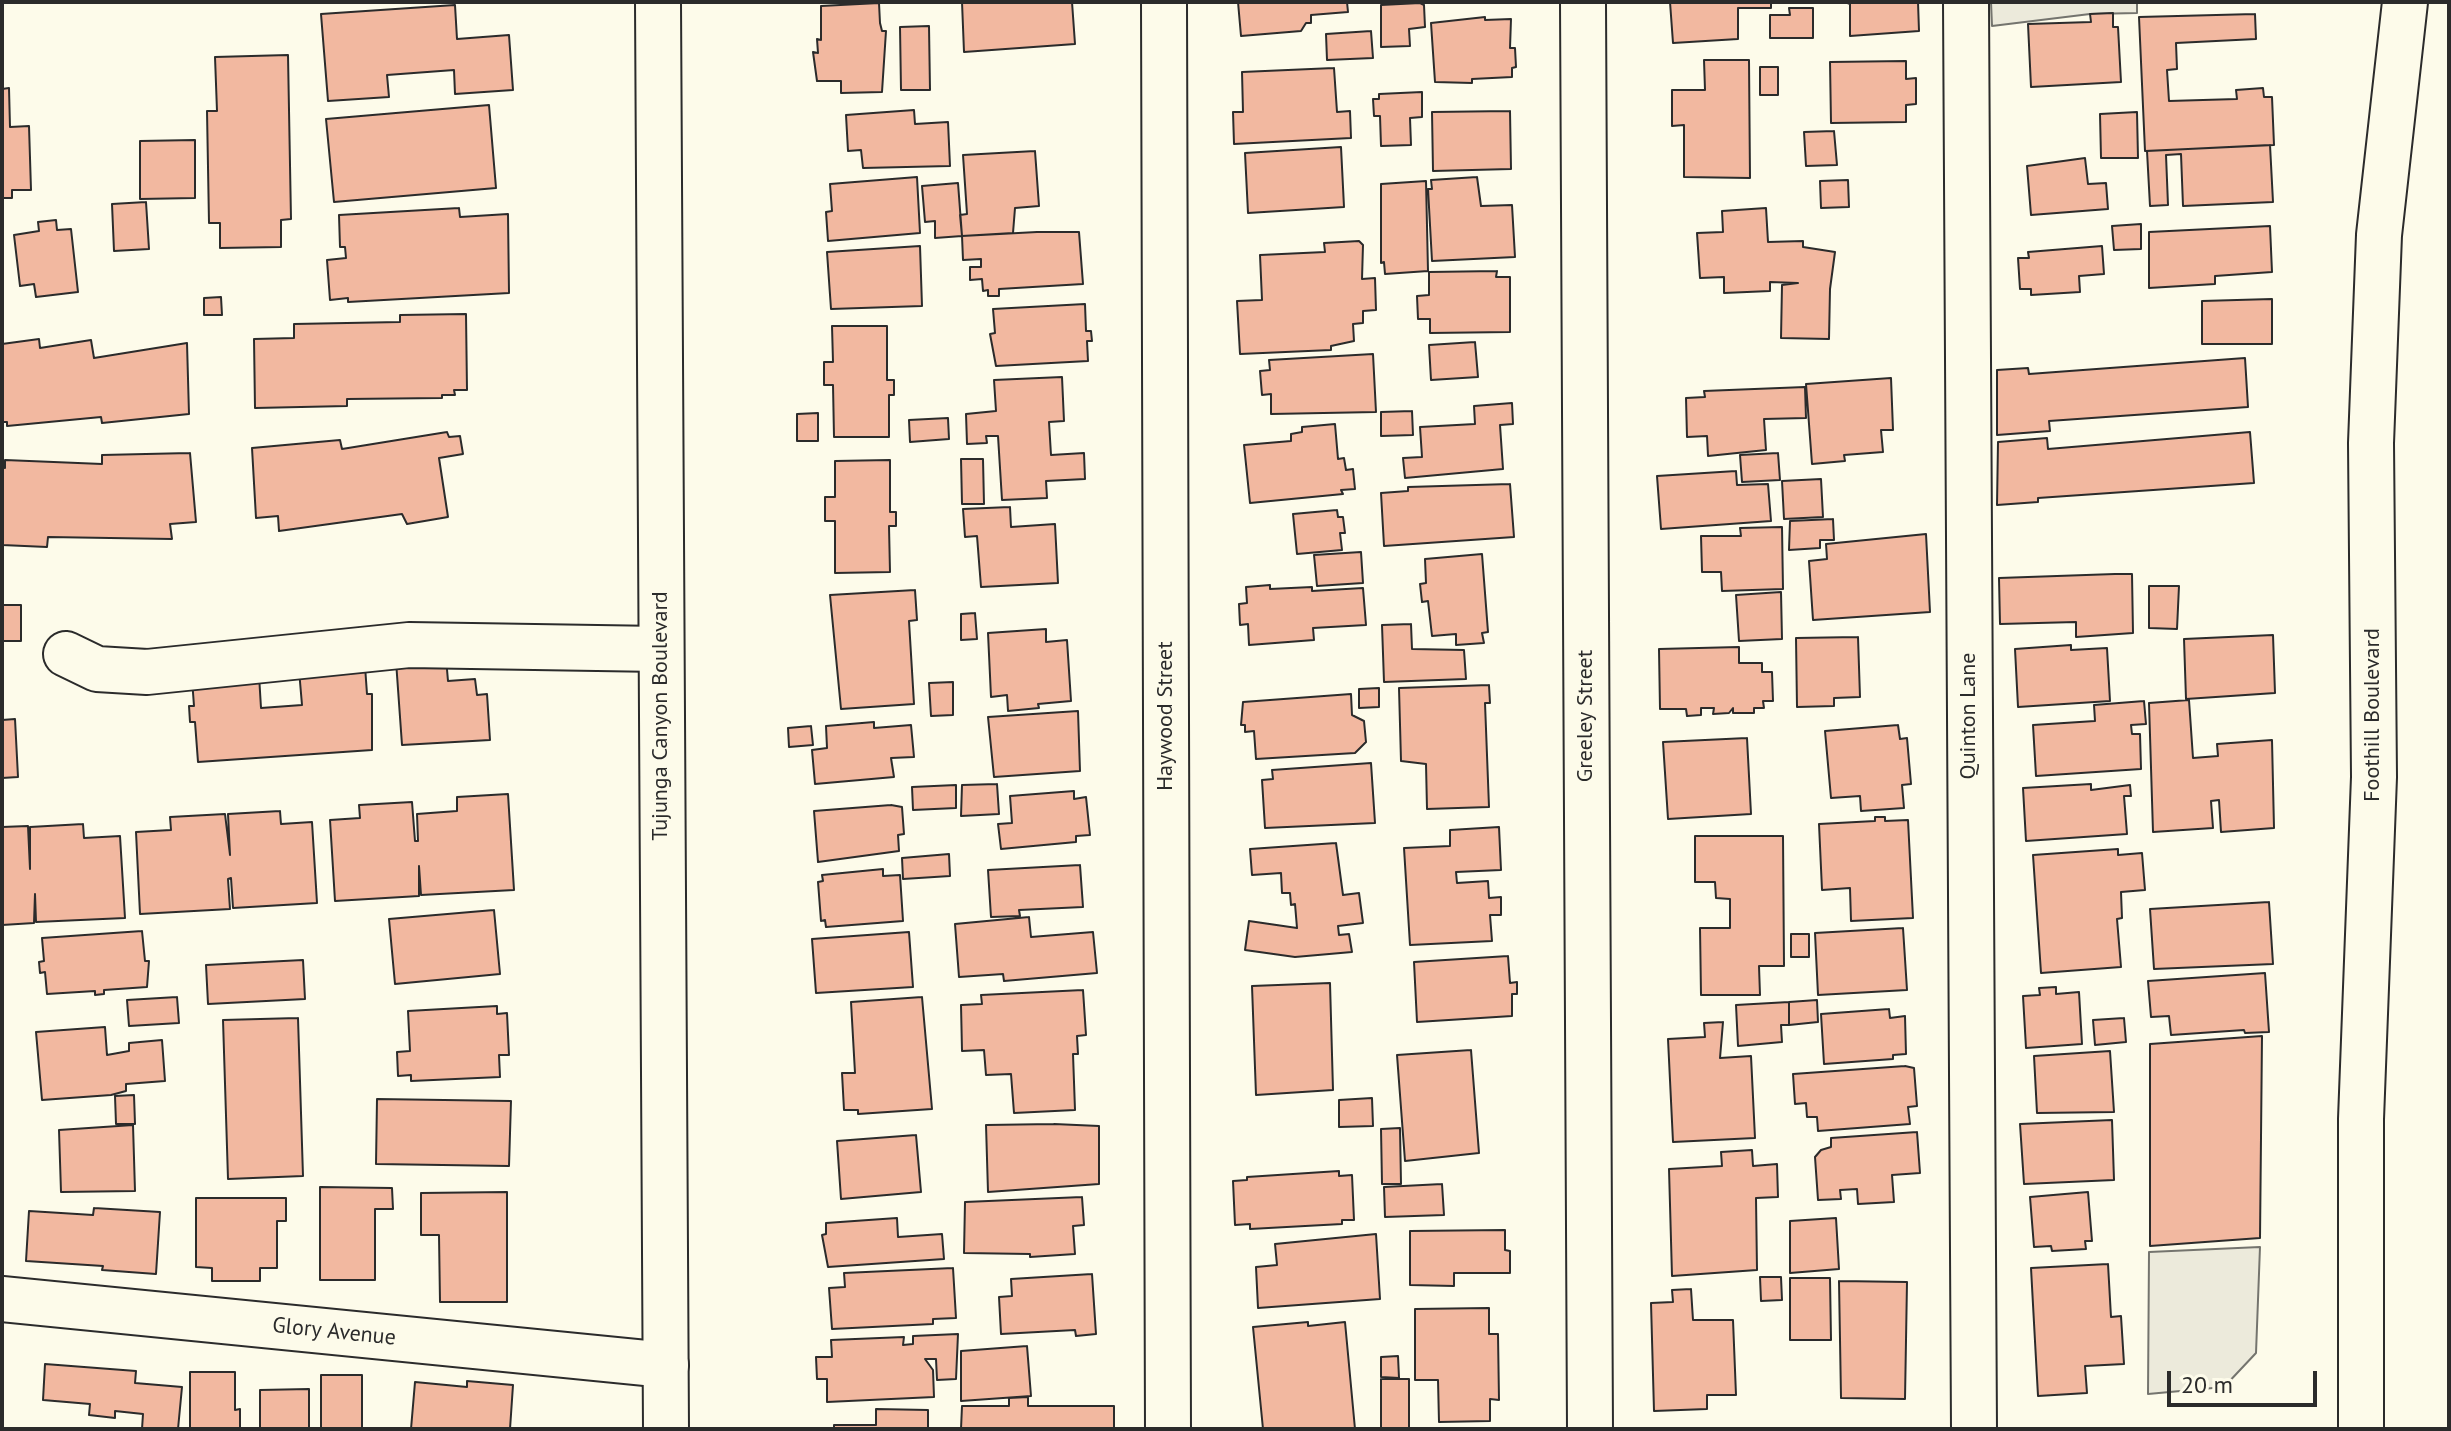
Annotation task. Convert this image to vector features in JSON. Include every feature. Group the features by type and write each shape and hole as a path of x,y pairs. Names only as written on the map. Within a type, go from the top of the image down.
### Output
{"street":[{"name":"Tujunga Canyon Boulevard","path":"658,2 666,1429"},
{"name":"Haywood Street","path":"1164,2 1168,1429"},
{"name":"Greeley Street","path":"1583,2 1590,1429"},
{"name":"Quinton Lane","path":"1966,2 1974,1429"},
{"name":"Foothill Boulevard","path":"2361,1429 2361,1119 2374,777 2371,443 2379,235 2405,2"},
{"path":"66,654 97,669 147,672 409,645 660,649"},
{"name":"Glory Avenue","path":"2,1299 666,1365"}],"shaded area":[{"path":"1991,2 2137,2 2137,13 2090,14 1992,26"},
{"path":"2260,1247 2256,1353 2224,1387 2148,1394 2149,1252"}],"building":[{"path":"962,2 1072,2 1075,44 964,52"},
{"path":"1238,2 1347,2 1348,12 1311,15 1311,23 1306,23 1301,31 1241,36"},
{"path":"1670,2 1771,2 1771,8 1738,8 1738,39 1673,43"},
{"path":"1845,2 1918,2 1919,31 1850,36 1850,4"},
{"path":"879,3 882,31 886,31 882,92 841,93 841,81 817,81 813,52 818,53 817,39 821,40 821,6"},
{"path":"455,5 457,39 509,35 513,90 455,94 454,70 387,75 389,97 328,101 321,14"},
{"path":"1381,5 1424,5 1425,27 1409,29 1410,46 1381,47"},
{"path":"1789,8 1813,8 1813,38 1770,38 1770,15 1790,15"},
{"path":"2113,13 2113,27 2118,27 2121,82 2031,87 2028,24 2091,22 2090,14"},
{"path":"2255,14 2256,39 2176,43 2177,69 2167,70 2169,101 2237,99 2236,90 2263,88 2264,97 2272,97 2274,145 2145,151 2139,17"},
{"path":"1485,17 1485,20 1511,19 1510,48 1515,48 1516,67 1512,68 1512,77 1472,79 1472,83 1435,82 1431,23"},
{"path":"929,26 930,90 901,90 900,27"},
{"path":"1371,31 1373,58 1327,60 1326,34"},
{"path":"288,55 291,219 281,220 281,247 220,248 220,223 209,223 207,111 217,111 215,57"},
{"path":"1704,60 1749,60 1750,178 1684,177 1684,125 1672,126 1672,90 1705,90"},
{"path":"1906,61 1906,79 1916,78 1916,104 1906,105 1906,122 1831,123 1830,62"},
{"path":"1760,67 1778,67 1778,95 1760,95"},
{"path":"1334,68 1337,112 1350,111 1351,138 1234,144 1233,112 1243,112 1242,72"},
{"path":"9,88 10,127 29,126 31,190 12,190 12,198 2,198 2,89"},
{"path":"1422,92 1422,117 1410,118 1411,145 1381,146 1380,116 1374,116 1373,99 1379,99 1379,94"},
{"path":"489,105 496,188 334,202 326,119"},
{"path":"914,110 915,124 948,122 950,166 863,168 861,150 848,151 846,115"},
{"path":"1510,111 1511,169 1433,171 1432,112"},
{"path":"2137,112 2138,158 2101,158 2100,114"},
{"path":"1834,131 1837,165 1806,166 1804,132"},
{"path":"195,140 195,198 140,199 140,141"},
{"path":"2270,145 2273,202 2183,206 2181,154 2166,155 2168,205 2150,206 2147,151"},
{"path":"1341,147 1344,207 1248,213 1245,153"},
{"path":"1035,151 1039,206 1015,208 1013,233 962,236 960,215 967,214 963,155"},
{"path":"2085,158 2088,184 2106,183 2108,209 2031,215 2027,166"},
{"path":"917,177 920,233 828,241 826,212 832,211 830,184"},
{"path":"1477,177 1481,206 1512,205 1515,257 1432,261 1428,189 1432,189 1431,180"},
{"path":"1848,180 1849,207 1821,208 1820,181"},
{"path":"1426,181 1428,271 1385,274 1384,262 1381,263 1381,184"},
{"path":"958,183 962,236 935,238 935,221 925,222 922,186"},
{"path":"146,202 149,249 114,251 112,204"},
{"path":"459,208 460,217 508,214 509,293 348,302 348,298 330,300 327,260 346,258 345,247 340,247 339,215"},
{"path":"1766,208 1768,242 1803,241 1803,247 1835,252 1830,289 1829,339 1781,338 1782,285 1798,283 1770,282 1770,291 1724,293 1724,277 1700,278 1697,233 1723,232 1722,211"},
{"path":"56,220 57,230 71,229 78,292 36,297 34,284 20,286 14,235 39,231 38,222"},
{"path":"2141,224 2141,249 2114,250 2112,226"},
{"path":"2270,226 2272,272 2215,276 2215,284 2149,288 2149,232"},
{"path":"1079,232 1083,284 999,289 999,296 988,296 988,290 983,291 982,279 970,280 970,267 981,267 981,259 963,260 962,236"},
{"path":"1359,241 1363,245 1362,279 1375,278 1376,310 1363,311 1363,323 1353,324 1354,341 1331,346 1331,350 1240,354 1237,301 1262,300 1260,255 1325,252 1324,243"},
{"path":"920,246 922,306 831,309 827,252"},
{"path":"2102,246 2104,274 2079,276 2080,292 2031,295 2031,289 2020,289 2018,258 2029,258 2028,252"},
{"path":"1497,271 1496,277 1510,277 1510,332 1430,333 1430,319 1418,319 1417,296 1429,295 1429,272"},
{"path":"221,297 222,315 204,315 204,298"},
{"path":"2272,299 2272,344 2202,344 2202,301"},
{"path":"1085,304 1086,331 1091,331 1092,341 1087,341 1088,361 996,366 990,334 995,333 993,309"},
{"path":"466,314 467,390 454,390 455,395 442,395 442,398 347,399 347,406 255,408 254,339 294,338 294,324 400,322 400,315"},
{"path":"832,326 887,326 887,380 894,380 894,395 889,395 889,437 834,437 833,385 824,385 824,362 833,362"},
{"path":"39,339 40,348 91,340 94,358 187,343 189,414 102,423 101,417 7,426 7,422 2,422 2,344"},
{"path":"1475,342 1478,377 1431,380 1429,345"},
{"path":"1373,354 1376,412 1271,414 1271,394 1262,395 1260,371 1270,370 1269,360"},
{"path":"2245,358 2248,407 2049,421 2050,431 1997,435 1997,370 2028,368 2029,374"},
{"path":"1062,377 1064,421 1049,422 1051,455 1084,453 1085,479 1046,481 1047,498 1002,500 998,436 986,436 987,443 967,444 966,414 996,411 994,380"},
{"path":"1891,378 1893,430 1881,430 1883,452 1844,455 1845,461 1812,464 1806,384"},
{"path":"1805,387 1806,418 1764,419 1766,450 1708,456 1707,436 1687,437 1686,398 1705,397 1704,391"},
{"path":"1512,403 1513,424 1500,425 1503,469 1405,478 1403,458 1422,457 1420,427 1475,424 1474,406"},
{"path":"1412,411 1413,435 1381,436 1381,412"},
{"path":"818,413 818,441 797,441 797,414"},
{"path":"948,418 949,439 910,442 909,420"},
{"path":"1335,424 1338,459 1344,458 1346,470 1353,469 1355,489 1341,490 1343,494 1250,503 1244,445 1291,441 1291,434 1302,432 1302,427"},
{"path":"447,432 449,437 460,436 463,454 439,458 448,517 407,524 402,514 279,531 278,516 256,518 252,448 340,440 342,449"},
{"path":"2250,432 2254,483 2038,498 2038,502 1997,505 1998,442 2047,438 2048,449"},
{"path":"190,453 196,522 170,524 172,539 48,537 47,547 2,545 2,467 5,468 5,460 102,464 102,455"},
{"path":"1778,453 1780,480 1742,482 1740,455"},
{"path":"961,459 983,459 984,504 962,504"},
{"path":"890,460 890,512 896,512 896,526 889,526 890,572 835,573 835,521 825,521 825,497 835,497 835,461"},
{"path":"1736,471 1737,485 1768,484 1771,521 1661,529 1657,476"},
{"path":"1821,479 1823,517 1784,519 1782,481"},
{"path":"1510,484 1514,537 1384,546 1381,493 1408,491 1408,487"},
{"path":"1010,507 1011,527 1055,524 1058,583 981,587 977,536 965,537 963,509"},
{"path":"1337,510 1338,517 1343,517 1345,533 1340,533 1342,550 1297,554 1293,514"},
{"path":"1833,519 1834,540 1820,540 1820,548 1789,550 1790,521"},
{"path":"1782,527 1783,589 1722,591 1721,572 1702,572 1701,536 1741,536 1740,528"},
{"path":"1926,534 1930,612 1813,620 1809,561 1827,559 1826,544"},
{"path":"1361,552 1363,583 1317,586 1314,555"},
{"path":"1482,554 1488,632 1482,633 1484,643 1456,645 1456,634 1432,636 1428,601 1422,602 1420,584 1426,583 1425,559"},
{"path":"2132,574 2133,633 2076,637 2076,622 2000,624 1999,578"},
{"path":"1270,585 1270,589 1312,587 1312,591 1363,588 1366,625 1313,628 1314,640 1249,645 1248,624 1240,625 1239,604 1247,603 1246,587"},
{"path":"2149,586 2179,586 2177,629 2149,628"},
{"path":"915,590 917,620 909,621 914,704 841,709 830,595"},
{"path":"1781,592 1782,639 1739,641 1736,595"},
{"path":"2,605 21,605 21,641 2,641"},
{"path":"975,613 977,639 961,640 961,614"},
{"path":"1411,624 1412,649 1464,650 1466,679 1384,682 1382,625"},
{"path":"1046,629 1046,642 1067,640 1071,701 1008,711 1007,695 991,697 988,633"},
{"path":"2273,635 2275,693 2186,699 2184,639"},
{"path":"1858,637 1860,697 1834,698 1834,706 1797,707 1796,638"},
{"path":"2071,645 2071,650 2107,648 2110,701 2018,707 2015,649"},
{"path":"1739,647 1739,663 1762,663 1762,672 1772,672 1773,701 1763,701 1764,708 1754,708 1754,713 1733,713 1733,708 1729,713 1713,714 1714,708 1701,708 1701,715 1687,716 1686,709 1660,709 1659,649"},
{"path":"446,658 448,681 475,679 477,695 487,694 490,740 402,745 396,661"},
{"path":"365,666 367,694 372,694 372,750 198,762 195,722 190,722 189,706 194,706 192,679 259,675 261,708 302,705 299,670"},
{"path":"953,682 953,715 931,716 929,683"},
{"path":"1489,685 1490,703 1485,703 1489,807 1427,809 1426,764 1401,761 1399,688"},
{"path":"1379,688 1379,707 1359,708 1359,689"},
{"path":"1351,694 1352,715 1364,721 1366,742 1355,753 1256,759 1254,731 1245,732 1245,725 1241,725 1243,702"},
{"path":"2189,700 2193,758 2218,756 2217,744 2272,740 2274,828 2221,832 2219,800 2211,801 2213,828 2153,832 2149,703"},
{"path":"2144,701 2146,724 2131,725 2132,734 2140,734 2141,769 2036,776 2033,725 2095,721 2094,705"},
{"path":"1078,711 1080,771 994,777 988,717"},
{"path":"15,719 18,777 2,778 2,720"},
{"path":"874,722 874,728 911,725 914,757 891,758 894,777 815,784 812,750 827,748 826,726"},
{"path":"1898,725 1900,739 1907,738 1911,784 1902,785 1904,808 1861,811 1860,796 1831,798 1825,731"},
{"path":"811,726 813,745 789,747 788,728"},
{"path":"1747,738 1751,814 1668,819 1663,742"},
{"path":"1371,763 1375,823 1265,828 1262,780 1273,779 1272,770"},
{"path":"997,784 999,814 961,816 962,785"},
{"path":"2091,784 2091,790 2130,785 2131,796 2124,796 2127,834 2026,841 2023,788"},
{"path":"956,785 956,808 913,810 912,787"},
{"path":"1074,791 1074,799 1086,797 1090,835 1076,836 1076,842 1001,849 998,824 1012,823 1010,796"},
{"path":"508,794 514,890 421,895 419,866 419,896 335,901 330,820 360,818 359,805 412,802 415,841 418,841 417,814 457,811 457,797"},
{"path":"891,805 902,807 904,834 898,835 899,851 818,862 814,811"},
{"path":"280,811 281,824 312,822 317,903 233,908 231,878 228,879 230,909 140,914 136,832 171,830 170,817 225,814 230,855 228,814"},
{"path":"1875,817 1885,817 1885,821 1908,820 1913,918 1851,921 1850,888 1822,890 1819,824 1875,821"},
{"path":"83,824 84,838 120,836 125,918 36,922 35,894 34,923 2,925 2,827 28,826 30,869 30,827"},
{"path":"1499,827 1501,870 1456,872 1457,883 1488,881 1489,898 1501,897 1501,915 1490,915 1492,941 1410,945 1404,848 1450,846 1450,830"},
{"path":"1695,836 1783,836 1784,966 1759,966 1760,995 1701,995 1700,928 1730,928 1730,899 1716,898 1715,882 1695,882"},
{"path":"1336,843 1343,895 1359,893 1363,923 1338,926 1339,935 1349,934 1352,952 1295,957 1245,950 1249,921 1297,928 1295,904 1291,905 1290,893 1282,893 1281,873 1252,875 1250,849"},
{"path":"2118,849 2118,855 2142,853 2145,890 2121,892 2122,918 2117,919 2121,967 2041,973 2033,855"},
{"path":"949,854 950,876 903,879 902,858"},
{"path":"1080,865 1083,907 1019,910 1020,916 991,917 988,870"},
{"path":"883,869 883,876 900,875 903,921 826,927 825,920 821,921 818,882 823,881 822,875"},
{"path":"2269,902 2273,964 2154,969 2150,909"},
{"path":"494,910 500,974 395,984 389,919"},
{"path":"1029,917 1031,937 1093,932 1097,973 1004,981 1003,974 959,977 955,924"},
{"path":"1903,928 1907,990 1818,995 1815,933"},
{"path":"142,931 145,961 149,961 147,987 104,990 104,994 95,995 95,991 47,994 45,972 40,973 39,962 44,961 42,938"},
{"path":"909,932 913,987 816,993 812,939"},
{"path":"1791,934 1809,934 1809,957 1791,957"},
{"path":"1508,956 1510,983 1517,982 1517,994 1512,994 1512,1016 1417,1022 1414,962"},
{"path":"303,960 305,999 208,1004 206,965"},
{"path":"2265,973 2269,1032 2245,1033 2244,1030 2171,1035 2169,1016 2151,1017 2148,981"},
{"path":"1330,983 1333,1090 1256,1095 1252,986"},
{"path":"2056,987 2056,994 2079,992 2082,1044 2026,1048 2023,996 2040,995 2039,988"},
{"path":"1083,990 1086,1035 1077,1036 1078,1054 1073,1054 1075,1110 1014,1113 1011,1074 986,1075 984,1050 962,1051 961,1005 982,1004 981,995"},
{"path":"177,997 179,1023 129,1026 127,1000"},
{"path":"922,997 932,1109 858,1114 858,1110 844,1110 842,1073 855,1073 851,1002"},
{"path":"1817,1000 1818,1022 1789,1025 1789,1002"},
{"path":"1789,1002 1789,1025 1781,1025 1782,1042 1738,1046 1736,1005"},
{"path":"497,1006 497,1014 507,1013 509,1055 499,1055 500,1077 411,1081 411,1075 398,1076 397,1052 410,1051 408,1011"},
{"path":"1889,1009 1890,1018 1905,1016 1906,1054 1893,1055 1893,1059 1824,1064 1821,1014"},
{"path":"298,1018 303,1176 228,1179 223,1020"},
{"path":"2124,1018 2126,1042 2095,1045 2093,1020"},
{"path":"1723,1022 1720,1058 1751,1056 1755,1138 1673,1142 1668,1039 1705,1037 1704,1023"},
{"path":"105,1027 107,1055 129,1051 129,1043 162,1040 165,1081 126,1084 126,1091 111,1095 42,1100 36,1032"},
{"path":"2262,1036 2260,1238 2150,1246 2150,1044"},
{"path":"1471,1050 1479,1153 1405,1161 1397,1055"},
{"path":"2110,1051 2114,1112 2037,1113 2034,1056"},
{"path":"1905,1066 1914,1068 1917,1106 1908,1107 1910,1124 1818,1131 1817,1117 1807,1117 1806,1103 1795,1104 1793,1074"},
{"path":"134,1095 135,1124 116,1124 115,1096"},
{"path":"1372,1098 1373,1126 1339,1127 1339,1100"},
{"path":"377,1099 511,1101 509,1166 376,1164"},
{"path":"2112,1120 2114,1180 2024,1184 2020,1124"},
{"path":"133,1125 135,1191 61,1192 59,1130"},
{"path":"986,1125 1099,1126 1099,1184 988,1192"},
{"path":"1400,1128 1401,1184 1382,1184 1381,1129"},
{"path":"1917,1132 1920,1173 1892,1175 1894,1202 1858,1204 1857,1189 1840,1190 1841,1199 1818,1200 1815,1157 1821,1150 1831,1147 1831,1138"},
{"path":"916,1135 921,1192 841,1199 837,1141"},
{"path":"1752,1150 1753,1166 1777,1164 1778,1197 1756,1198 1757,1270 1672,1276 1669,1169 1722,1166 1721,1152"},
{"path":"1339,1171 1339,1176 1352,1175 1354,1220 1342,1220 1342,1224 1250,1229 1250,1224 1235,1225 1233,1181 1247,1180 1247,1177"},
{"path":"1442,1184 1444,1215 1385,1217 1384,1187"},
{"path":"320,1187 392,1188 393,1209 375,1209 375,1280 320,1280"},
{"path":"507,1192 507,1302 440,1302 439,1235 421,1235 421,1193"},
{"path":"2088,1192 2092,1241 2085,1241 2086,1249 2052,1251 2051,1246 2034,1247 2030,1197"},
{"path":"1082,1197 1084,1225 1073,1226 1075,1254 1030,1257 1030,1254 964,1253 965,1202"},
{"path":"196,1198 286,1198 286,1221 277,1221 277,1268 260,1268 260,1281 212,1281 212,1268 196,1267"},
{"path":"94,1208 160,1212 156,1274 102,1270 103,1266 26,1261 29,1211 93,1215"},
{"path":"897,1218 898,1237 942,1234 944,1259 828,1267 822,1235 826,1234 826,1223"},
{"path":"1836,1218 1839,1269 1790,1273 1790,1221"},
{"path":"1505,1230 1505,1250 1510,1251 1510,1273 1454,1273 1454,1286 1410,1285 1410,1231"},
{"path":"1376,1234 1380,1299 1258,1308 1256,1267 1277,1265 1275,1244"},
{"path":"2108,1264 2111,1317 2121,1316 2124,1364 2085,1366 2087,1393 2038,1396 2031,1268"},
{"path":"953,1268 956,1318 933,1319 933,1324 832,1329 829,1288 845,1287 844,1273"},
{"path":"1092,1274 1096,1334 1076,1336 1075,1330 1001,1334 999,1297 1012,1296 1011,1279"},
{"path":"1760,1277 1781,1277 1782,1300 1761,1301"},
{"path":"1790,1278 1830,1278 1831,1340 1790,1340"},
{"path":"1839,1281 1907,1282 1905,1399 1841,1398"},
{"path":"1691,1289 1693,1320 1733,1320 1736,1395 1707,1395 1707,1409 1654,1411 1651,1303 1673,1302 1672,1290"},
{"path":"1489,1308 1489,1334 1498,1334 1499,1400 1490,1399 1490,1421 1439,1422 1438,1380 1415,1380 1415,1309"},
{"path":"1308,1322 1308,1326 1345,1322 1355,1429 1263,1429 1253,1327"},
{"path":"958,1334 956,1379 937,1380 936,1359 925,1359 933,1370 934,1397 827,1402 827,1379 817,1379 816,1357 832,1357 831,1340 904,1337 903,1345 913,1344 913,1336"},
{"path":"1027,1346 1031,1396 961,1401 961,1351"},
{"path":"1398,1356 1399,1378 1381,1377 1381,1357"},
{"path":"45,1364 136,1371 135,1383 182,1387 178,1429 142,1429 143,1414 115,1411 115,1418 89,1415 90,1404 43,1400"},
{"path":"190,1372 235,1372 235,1410 240,1409 240,1429 190,1429"},
{"path":"321,1375 362,1375 362,1429 321,1429"},
{"path":"1381,1379 1409,1379 1409,1429 1381,1429"},
{"path":"467,1381 513,1385 510,1429 411,1429 415,1382 467,1387"},
{"path":"309,1389 309,1429 260,1429 260,1390"},
{"path":"1028,1397 1028,1406 1114,1406 1114,1429 961,1429 962,1406 1009,1406 1009,1398"},
{"path":"876,1409 928,1410 928,1429 834,1429 834,1425 876,1425"}]}
